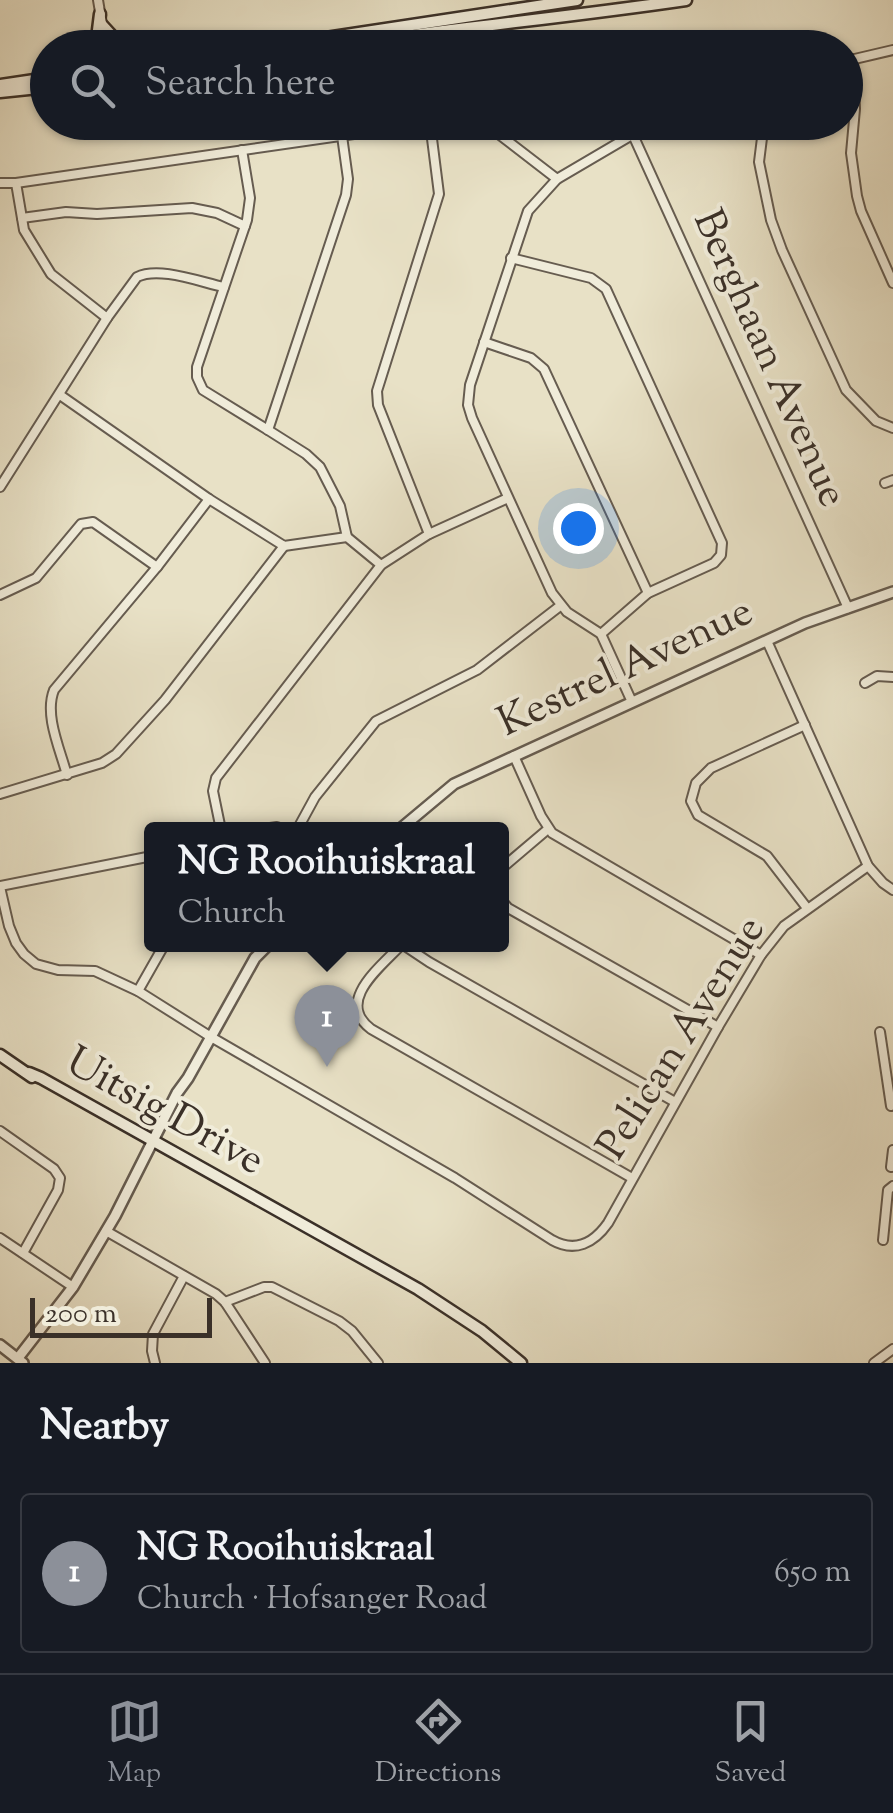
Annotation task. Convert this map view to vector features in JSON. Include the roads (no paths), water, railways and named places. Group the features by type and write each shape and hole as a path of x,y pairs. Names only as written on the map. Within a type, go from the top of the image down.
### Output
{"main road":[{"path":"379,30 577,0"},
{"path":"452,30 686,0"},
{"path":"99,30 101,19"},
{"path":"101,19 109,30"},
{"path":"0,89 30,82"},
{"path":"0,89 30,88"},
{"name":"Uitsig Drive","path":"0,1056 225,1188 269,1207 418,1289 482,1330 521,1363"}],"street":[{"path":"98,0 103,30"},
{"path":"863,57 893,50"},
{"path":"0,183 313,140"},
{"path":"268,430 346,195 343,140"},
{"path":"429,534 378,405 377,390 438,202 435,140"},
{"path":"506,140 557,179"},
{"path":"624,140 557,179 528,211 470,384 468,405 552,593 560,606 601,634 632,702"},
{"name":"Berghaan Avenue","path":"635,140 848,608"},
{"path":"762,140 759,162 771,220 782,250 846,390 873,419 893,428"},
{"path":"852,140 857,196 893,283"},
{"path":"242,150 250,198 245,226 197,367 198,384 320,466 340,506 347,537 380,566"},
{"path":"16,183 26,235 51,274 107,318"},
{"path":"22,218 66,212 192,208 217,213 245,226"},
{"path":"511,258 591,278 606,290 720,538 722,551 714,563 648,593 601,634"},
{"path":"0,486 136,277 156,272 224,287"},
{"path":"484,342 531,358 548,374 648,593"},
{"path":"60,395 284,546 347,537"},
{"path":"219,822 213,790 216,778 380,566 429,534 508,498"},
{"path":"66,775 50,711 51,695 209,499"},
{"path":"0,595 34,580 86,522 93,522 157,568"},
{"path":"0,794 102,763 116,754 165,700 284,546"},
{"name":"Kestrel Avenue","path":"408,822 444,790 514,756 767,641 893,592"},
{"path":"302,822 318,793 376,721 477,670 560,606"},
{"path":"767,641 868,866 893,890"},
{"path":"866,683 877,676 893,678"},
{"path":"804,725 712,768 696,783 692,801 698,815 768,856 806,908"},
{"path":"514,756 548,830 762,955"},
{"path":"509,862 548,830"},
{"path":"144,858 0,886 9,926 24,954 36,964 58,970 94,971 138,991 211,1037"},
{"name":"Pelican Avenue","path":"211,1037 456,1178 562,1245 582,1246 601,1233 762,955 784,926 868,866"},
{"path":"509,909 718,1027"},
{"path":"138,991 160,952"},
{"path":"0,1345 21,1360 73,1287 124,1204 177,1093 262,952"},
{"path":"395,952 359,993 357,1010 362,1022 632,1178"},
{"path":"414,952 676,1102"},
{"path":"880,1032 891,1106"},
{"path":"882,1051 893,1049"},
{"path":"0,1132 54,1169 60,1178 58,1190 23,1253"},
{"path":"890,1167 893,1150"},
{"path":"883,1240 888,1190 893,1186"},
{"path":"106,1231 225,1302 265,1363"},
{"path":"0,1238 73,1287"},
{"path":"156,1363 153,1334 184,1276"},
{"path":"225,1302 272,1287 352,1330 378,1363"},
{"path":"874,1363 893,1349"}],"place":[{"name":"NG Rooihuiskraal","path":"327,1067"}]}
